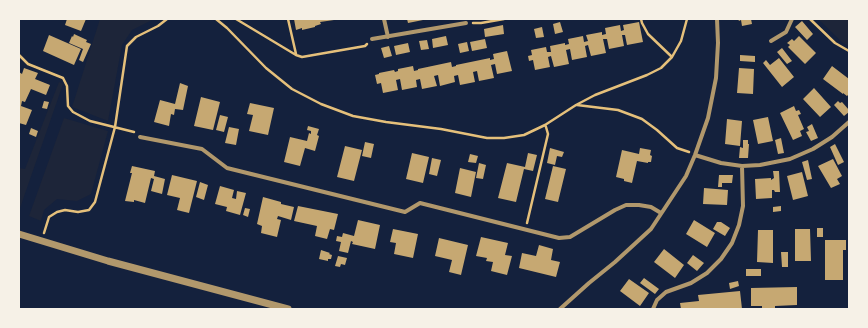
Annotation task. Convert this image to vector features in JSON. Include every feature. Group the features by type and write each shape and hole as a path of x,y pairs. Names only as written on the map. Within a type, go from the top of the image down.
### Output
{"street":[{"path":"384,19 388,37"},
{"path":"560,309 651,229 686,176 708,118 716,78 718,43 716,19"},
{"path":"771,41 786,32 792,19"},
{"path":"372,40 466,23"},
{"path":"695,155 721,164 742,166 760,165 790,159 813,149 832,137 849,122"},
{"path":"140,137 202,149 227,168 405,212 420,203 559,238 570,237 626,205 650,207 661,213"},
{"path":"653,309 657,300 666,292 691,283 707,273 721,259 732,243 739,225 743,206 742,166"},
{"path":"19,234 108,261 288,309"}],"path":[{"path":"41,241 49,217 57,212 65,210 78,212 89,210 96,202 115,127 127,46 136,37 158,26 167,19"},
{"path":"216,19 227,28 266,68 292,89 321,104 353,116 441,129 487,138 504,138 524,135 545,125 576,105 596,95 661,68 672,57 681,41 687,19"},
{"path":"236,19 296,55 302,57 365,46 372,40"},
{"path":"288,19 296,55"},
{"path":"466,23 481,23 504,19"},
{"path":"641,19 648,34 672,57"},
{"path":"810,19 835,43 849,51"},
{"path":"19,55 28,64 63,78 67,86 68,106 73,112 90,121 135,132 140,137"},
{"path":"576,105 618,110 642,119 657,130 676,148 695,155"},
{"path":"525,230 548,134 545,125"}],"shaded area":[{"path":"100,19 154,19 132,30 122,45 108,121 72,107"},
{"path":"818,19 849,19 849,46 843,43"},
{"path":"59,82 63,84 19,211 19,168 25,169"},
{"path":"64,118 108,131 91,194 77,201 57,199 44,210 41,221 29,216"}],"building":[{"path":"67,19 86,19 81,31 65,25"},
{"path":"294,19 334,20 320,22 321,24 315,27 296,30"},
{"path":"407,19 423,19 423,20 408,23"},
{"path":"738,19 751,19 752,24 742,26 741,20 739,21"},
{"path":"802,21 813,34 807,40 795,27"},
{"path":"560,22 563,32 555,34 553,24"},
{"path":"639,22 643,42 627,45 625,35 622,35 624,46 609,49 607,39 603,39 606,53 591,56 588,45 585,46 587,57 572,60 570,49 566,50 569,64 554,67 551,56 548,57 550,67 535,70 533,60 529,61 528,56 532,55 531,50 546,47 547,52 551,52 550,46 565,43 565,45 569,44 568,39 583,36 584,42 588,41 586,35 602,32 602,35 606,34 605,28 620,25 621,31 624,30 623,25"},
{"path":"503,25 504,34 485,37 484,29"},
{"path":"542,27 544,37 536,38 534,29"},
{"path":"74,34 87,40 86,42 91,44 83,62 79,60 83,49 69,43"},
{"path":"49,35 81,49 74,65 43,51"},
{"path":"446,36 448,45 433,48 432,39"},
{"path":"799,36 816,53 805,64 788,47 790,45 787,43 792,39 794,41"},
{"path":"485,39 487,48 472,51 470,42"},
{"path":"427,40 429,49 421,50 419,41"},
{"path":"467,42 469,51 460,53 458,44"},
{"path":"408,43 410,52 396,55 394,46"},
{"path":"389,46 392,56 384,58 381,48"},
{"path":"782,48 792,61 787,64 777,52"},
{"path":"507,51 512,71 497,74 495,64 491,65 494,78 479,81 477,71 473,72 475,82 460,85 458,75 454,76 455,82 440,86 438,75 434,76 437,86 422,89 420,79 416,80 417,87 402,90 400,79 396,80 398,90 383,93 381,83 377,84 375,75 394,70 395,72 398,71 398,69 413,66 414,71 451,62 452,67 490,58 490,60 494,59 493,54"},
{"path":"740,55 755,56 755,62 740,61"},
{"path":"779,58 794,77 782,87 763,63 766,60 770,65"},
{"path":"832,66 849,79 849,94 847,96 823,79"},
{"path":"24,68 38,73 35,79 50,85 46,95 31,89 25,102 22,101 21,106 32,110 26,125 19,123 19,72 22,74"},
{"path":"739,68 754,69 753,94 737,93"},
{"path":"180,83 188,86 183,110 175,109 174,115 171,114 169,126 154,122 160,100 175,104"},
{"path":"814,88 831,107 820,117 803,99"},
{"path":"201,97 220,102 213,130 194,126"},
{"path":"44,101 49,102 47,109 42,108"},
{"path":"838,101 840,103 842,102 849,110 849,112 844,116 834,105"},
{"path":"250,103 274,108 268,135 249,131 253,115 247,114"},
{"path":"794,106 796,111 799,110 801,114 798,115 804,129 800,131 802,136 793,140 780,113"},
{"path":"220,115 228,117 224,132 216,130"},
{"path":"768,117 773,141 758,144 753,120"},
{"path":"727,119 742,121 740,146 725,144"},
{"path":"812,124 818,138 811,141 806,132 809,131 807,127"},
{"path":"308,126 319,129 317,135 319,136 315,151 305,148 300,166 284,162 290,137 307,141 309,133 311,134 311,131 307,130"},
{"path":"229,127 239,129 236,145 225,143"},
{"path":"31,128 38,131 36,137 29,134"},
{"path":"781,138 784,153 778,154 775,140"},
{"path":"743,140 748,140 748,158 739,158 740,147 743,148"},
{"path":"365,142 374,144 371,158 362,156"},
{"path":"835,144 844,162 838,165 830,147"},
{"path":"345,146 362,150 354,181 337,177"},
{"path":"550,148 564,152 562,157 557,156 555,165 547,163"},
{"path":"640,148 651,150 651,162 648,163 637,161 632,183 616,177 622,150 639,154"},
{"path":"412,153 429,157 423,183 406,179"},
{"path":"528,153 537,155 533,171 524,169 516,202 498,198 507,163 525,167"},
{"path":"470,154 478,156 476,163 468,162"},
{"path":"432,158 441,160 437,176 429,174"},
{"path":"833,159 842,176 837,179 840,184 831,188 818,166"},
{"path":"808,160 812,179 807,180 802,162"},
{"path":"479,163 486,165 483,179 476,178"},
{"path":"132,166 155,171 154,176 165,179 162,194 151,191 154,179 151,178 145,203 134,200 134,202 125,201 132,173 130,173"},
{"path":"553,166 566,169 558,202 545,199"},
{"path":"460,168 476,172 471,197 455,193"},
{"path":"773,171 779,171 780,192 775,192 772,190 772,198 756,199 755,179 771,178 771,180 774,178"},
{"path":"802,172 808,196 793,200 787,176"},
{"path":"172,175 197,181 189,213 177,210 180,198 167,195"},
{"path":"719,175 733,175 732,183 722,183 722,187 718,187"},
{"path":"200,182 208,185 204,200 196,197"},
{"path":"220,186 234,190 232,198 236,199 237,191 246,193 240,215 226,211 227,207 215,204"},
{"path":"704,188 728,190 727,205 703,204"},
{"path":"263,197 294,207 291,220 278,216 277,219 281,220 277,237 261,233 262,226 257,224"},
{"path":"298,206 338,214 334,230 330,229 327,239 315,236 317,226 294,221"},
{"path":"781,206 781,211 773,212 773,207"},
{"path":"245,208 250,209 248,217 243,215"},
{"path":"358,220 380,225 375,249 352,244 353,242 351,241 348,253 339,251 341,242 336,241 337,236 342,237 343,233 354,236"},
{"path":"694,220 715,233 707,247 686,234"},
{"path":"717,222 721,222 730,228 725,236 713,229"},
{"path":"817,228 823,228 823,237 817,237"},
{"path":"393,229 418,234 413,258 394,254 396,243 390,242"},
{"path":"795,229 810,229 811,261 795,261"},
{"path":"758,230 773,230 773,263 757,262"},
{"path":"481,237 508,243 505,255 512,256 507,275 491,271 493,262 486,261 487,258 476,256"},
{"path":"439,238 468,245 461,275 449,272 452,260 435,256"},
{"path":"825,240 846,240 846,250 843,250 843,280 825,280"},
{"path":"539,245 553,249 551,260 560,262 556,277 519,268 522,253 536,256"},
{"path":"664,249 684,265 675,278 654,262"},
{"path":"321,250 330,253 329,254 332,255 331,259 328,259 328,261 319,259"},
{"path":"781,252 788,252 788,267 782,267"},
{"path":"693,255 704,263 697,271 687,263"},
{"path":"338,256 347,258 345,265 341,264 340,267 335,266"},
{"path":"746,269 761,269 761,276 746,276"},
{"path":"644,278 659,289 655,294 640,283"},
{"path":"629,279 649,293 640,306 620,291"},
{"path":"738,281 739,286 730,289 729,283"},
{"path":"797,287 797,305 775,306 775,309 762,309 762,306 751,306 751,288"},
{"path":"740,291 742,309 681,309 680,303 699,301 698,295"}]}
